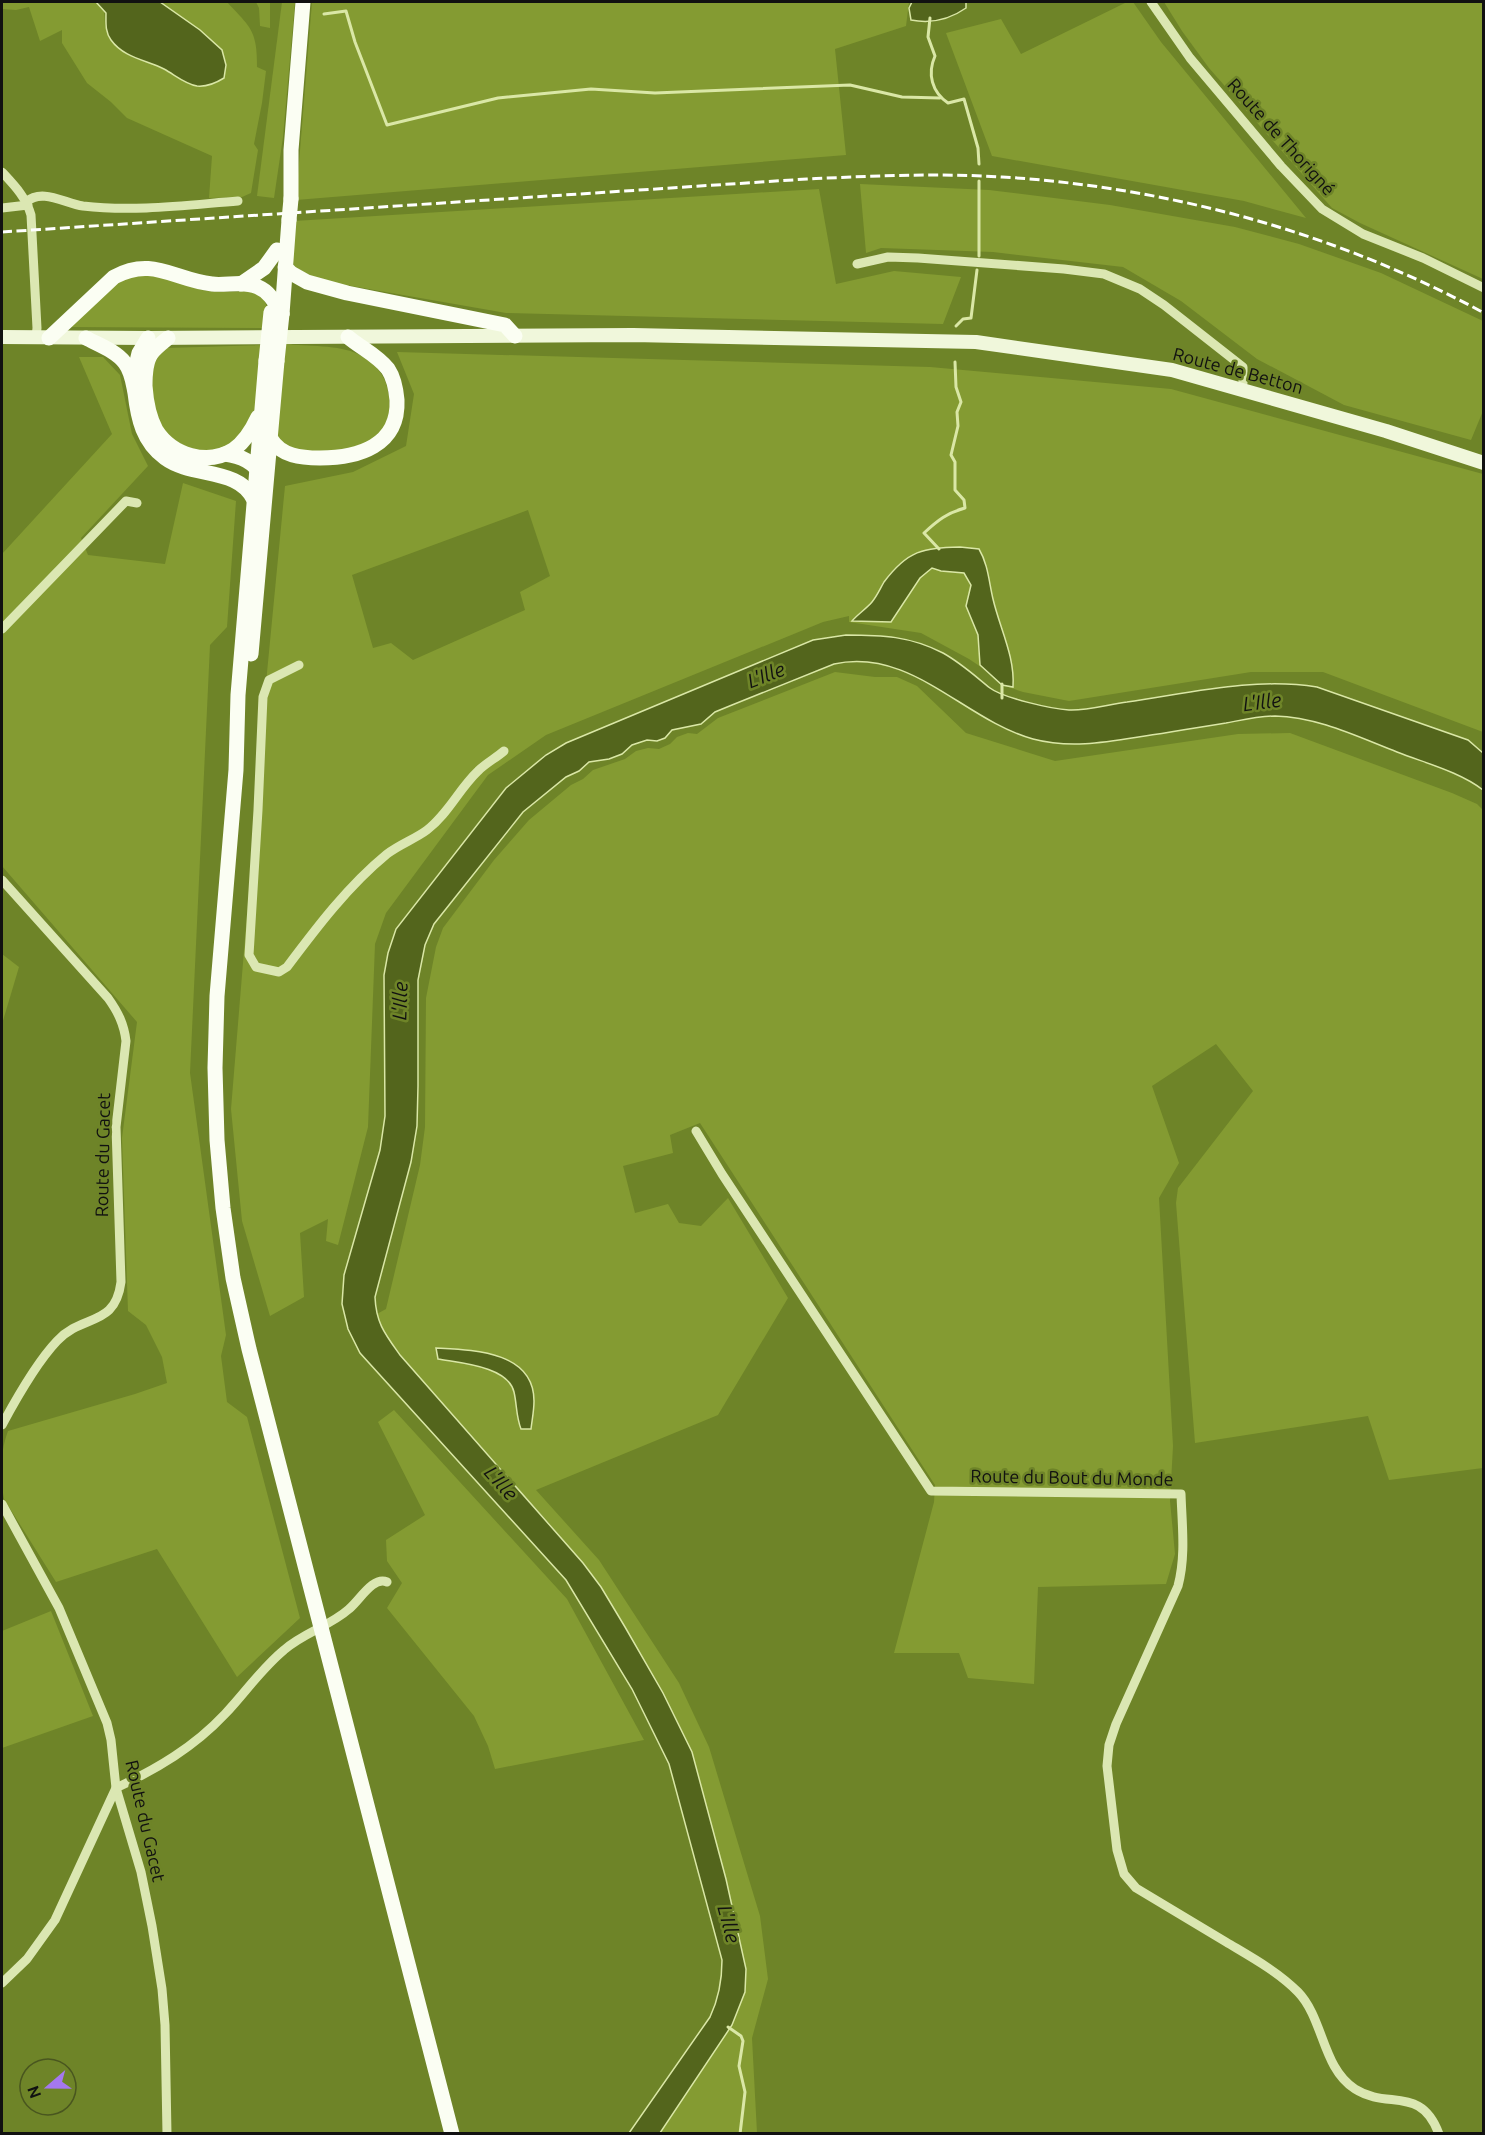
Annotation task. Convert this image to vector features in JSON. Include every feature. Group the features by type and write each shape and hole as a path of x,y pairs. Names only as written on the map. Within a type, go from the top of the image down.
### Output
{"main road":[{"path":"275,308 285,267 285,220 303,2"},
{"path":"285,220 277,250 271,439 260,501 238,695 236,770 217,996 215,1068 217,1140 223,1208 233,1278 249,1349 452,2133"},
{"path":"241,284 264,268 277,250"},
{"path":"285,267 307,282 347,293 505,325 515,336"},
{"path":"42,338 114,277 131,269 158,269 209,284 241,284 258,287 275,308"},
{"name":"Route de Betton","path":"2,337 633,335 976,342 1172,370 1386,431 1484,463"},
{"path":"271,439 278,448 291,455 336,458 365,452 388,433 394,423 397,410 396,388 392,376 379,359 348,337"},
{"path":"86,338 119,356 129,368 133,378 141,425 145,435 157,451 172,463 187,469 236,481 260,501"},
{"path":"133,378 139,353 148,338"},
{"path":"168,338 151,354 146,369 147,401 157,430 169,445 186,454 203,458 225,454 248,436 262,409"},
{"path":"260,501 257,469 262,409 272,361"},
{"path":"225,454 245,460 257,469"}],"street":[{"name":"Route de Thorigné","path":"1151,2 1190,58 1281,166 1322,209 1343,224 1363,234 1424,258 1484,288"},
{"path":"2,172 27,203 32,230 37,328 42,338"},
{"path":"2,208 27,203 33,196 41,195 80,205 108,208 238,201"},
{"path":"858,264 888,257 918,258 1104,274 1140,289 1164,305 1243,367 1243,383 1239,390"},
{"path":"2,629 126,501 137,502"},
{"path":"299,665 269,680 263,697 249,955 256,967 279,972 286,967 330,911 356,883 404,842 426,831 478,771 504,752"},
{"name":"Route du Gacet","path":"2,880 108,998 119,1013 126,1041 116,1127 121,1282 117,1303 109,1312 74,1328 58,1340 28,1382 2,1425"},
{"name":"Route du Bout du Monde","path":"696,1131 728,1184 931,1491 1181,1494 1184,1553 1178,1586 1116,1724 1109,1745 1108,1777 1117,1850 1124,1874 1136,1888 1275,1971 1299,1994 1311,2011 1342,2078 1356,2090 1377,2097 1404,2100 1423,2108 1434,2122 1438,2133"},
{"name":"Route du Gacet","path":"2,1504 59,1608 107,1723 116,1788 141,1872 160,1978 165,2025 167,2133"},
{"path":"2,1983 27,1959 55,1920 116,1788 155,1770 196,1741 224,1715 262,1670 282,1651 297,1639 344,1613 376,1581 387,1582"}],"shaded area":[{"path":"2,2 96,2 104,9 105,26 116,45 134,58 159,66 196,86 208,85 224,78 205,35 160,2 227,2 251,30 256,45 257,67 266,71 254,144 258,150 251,193 242,197 209,198 212,156 127,118 87,83 62,43 62,30 40,41 29,7 16,10 2,9"},
{"path":"256,2 270,2 270,28 260,26 259,8"},
{"path":"282,2 295,2 283,137 274,198 257,196"},
{"path":"312,2 909,2 906,26 835,49 846,155 296,200"},
{"path":"1127,2 1133,2 1161,42 1306,218 1244,201 992,156 946,33 1001,19 1021,54"},
{"path":"1164,2 1483,2 1483,279 1332,208 1209,68"},
{"path":"860,184 989,190 1110,205 1235,227 1299,244 1381,273 1483,321 1483,411 1471,440 1344,405 1257,359 1181,301 1123,267 993,252 881,248 866,253"},
{"path":"819,189 836,284 894,271 961,277 943,324 506,313 317,280 294,266 292,256 294,221"},
{"path":"142,274 165,278 202,290 255,291 266,303 265,328 70,327 122,278"},
{"path":"285,344 323,346 351,351 374,365 384,379 390,407 388,420 382,431 362,445 335,451 300,451 284,445 277,434"},
{"path":"263,345 258,401 252,422 243,436 218,450 198,452 163,432 158,424 153,405 152,385 155,356 167,348"},
{"path":"397,352 930,367 1171,389 1483,474 1483,732 1323,672 1251,672 1069,701 1023,692 1002,685 969,659 921,633 849,622 849,616 823,622 546,735 488,775 386,913 375,944 368,1127 338,1245 326,1241 328,1219 300,1233 304,1297 270,1316 242,1221 231,1109 266,683 285,486 353,472 406,446 414,394","holes":["528,510 550,576 520,592 525,610 413,660 391,643 373,648 352,575"]},
{"path":"79,357 103,357 120,375 132,434 148,466 81,538 88,555 165,564 183,483 236,501 227,627 210,645 190,1073 226,1335 221,1356 227,1402 247,1417 300,1618 237,1677 157,1549 56,1582 4,1499 3,1491 2,1456 8,1431 167,1383 162,1357 146,1325 128,1311 122,1138 137,1022 2,866 2,554 112,434"},
{"path":"835,672 897,677 917,686 966,733 1055,761 1238,734 1290,733 1452,793 1477,804 1483,810 1483,1468 1389,1480 1368,1416 1195,1443 1176,1203 1178,1188 1253,1091 1216,1044 1152,1086 1179,1163 1159,1198 1173,1446 1170,1501 1175,1554 1166,1584 1038,1587 1034,1684 968,1678 959,1653 894,1653 934,1502 935,1485 700,1123 670,1135 673,1153 623,1166 635,1213 668,1204 679,1223 701,1226 728,1198 788,1298 718,1415 536,1490 599,1560 679,1683 709,1747 760,1916 768,1979 752,2038 757,2133 660,2133 732,2025 745,1992 746,1969 726,1879 692,1752 663,1693 601,1587 548,1522 400,1355 382,1331 375,1315 386,1309 420,1165 425,1127 426,998 436,947 443,928 494,860 529,820 593,770 625,759 636,751 648,748 659,749 670,744 677,737 688,733 697,734 718,718"},
{"path":"2,954 19,967 2,1024"},
{"path":"394,1410 567,1599 644,1740 495,1769 488,1746 474,1716 387,1608 402,1583 387,1561 386,1540 425,1515 378,1422"},
{"path":"51,1611 93,1716 2,1748 2,1631"}],"water":[{"path":"96,2 160,2 200,30 222,50 226,65 224,78 208,85 193,85 164,69 122,51 109,37 106,13"},
{"path":"912,2 966,2 966,8 953,16 926,22 911,20 909,8"},
{"path":"936,548 979,549 984,561 1012,664 1013,687 1002,685 980,665 978,635 966,606 971,585 964,573 932,568 920,578 891,622 852,621 872,602 893,571 909,557"},
{"name":"L'Ille","path":"846,635 884,636 931,647 950,657 996,692 1028,702 1069,710 1246,685 1293,684 1317,687 1468,740 1483,753 1483,790 1453,773 1353,734 1291,717 1257,717 1103,742 1061,744 1047,742 1008,730 913,675 888,666 862,662 834,664 715,712 701,724 672,730 665,738 657,741 647,740 632,745 622,754 609,759 589,762 579,771 566,777 523,812 434,924 425,945 418,980 417,1126 411,1162 375,1297 379,1321 400,1355 583,1563 601,1587 663,1693 692,1752 726,1879 746,1969 745,1992 732,2025 660,2133 629,2133 710,2017 719,1989 722,1960 669,1764 632,1689 566,1580 360,1353 348,1329 342,1304 344,1275 380,1150 385,1116 384,975 396,929 506,788 546,755 566,743 813,640"},
{"path":"436,1348 483,1352 499,1356 524,1372 531,1384 534,1401 531,1429 521,1429 514,1392 510,1383 503,1376 482,1367 438,1359"}],"waterway":[{"path":"324,14 346,11 355,42 387,125 498,98 591,89 655,93 850,85 902,97 940,98"},
{"path":"930,18 928,37 935,56 931,69 935,88 948,103 964,99 978,148 979,164"},
{"path":"979,181 979,256"},
{"path":"956,326 963,319 971,318 977,270"},
{"path":"939,549 924,533 943,517 965,508 964,500 955,490 955,462 951,455 958,426 957,412 961,402 956,387 955,362"},
{"path":"1002,684 1002,698"},
{"path":"728,2027 741,2036 743,2041 739,2066 745,2092 740,2134"}],"railway":[{"path":"2,232 807,179 929,175 1002,177 1065,182 1127,191 1189,203 1250,219 1311,237 1370,259 1484,313"}]}
